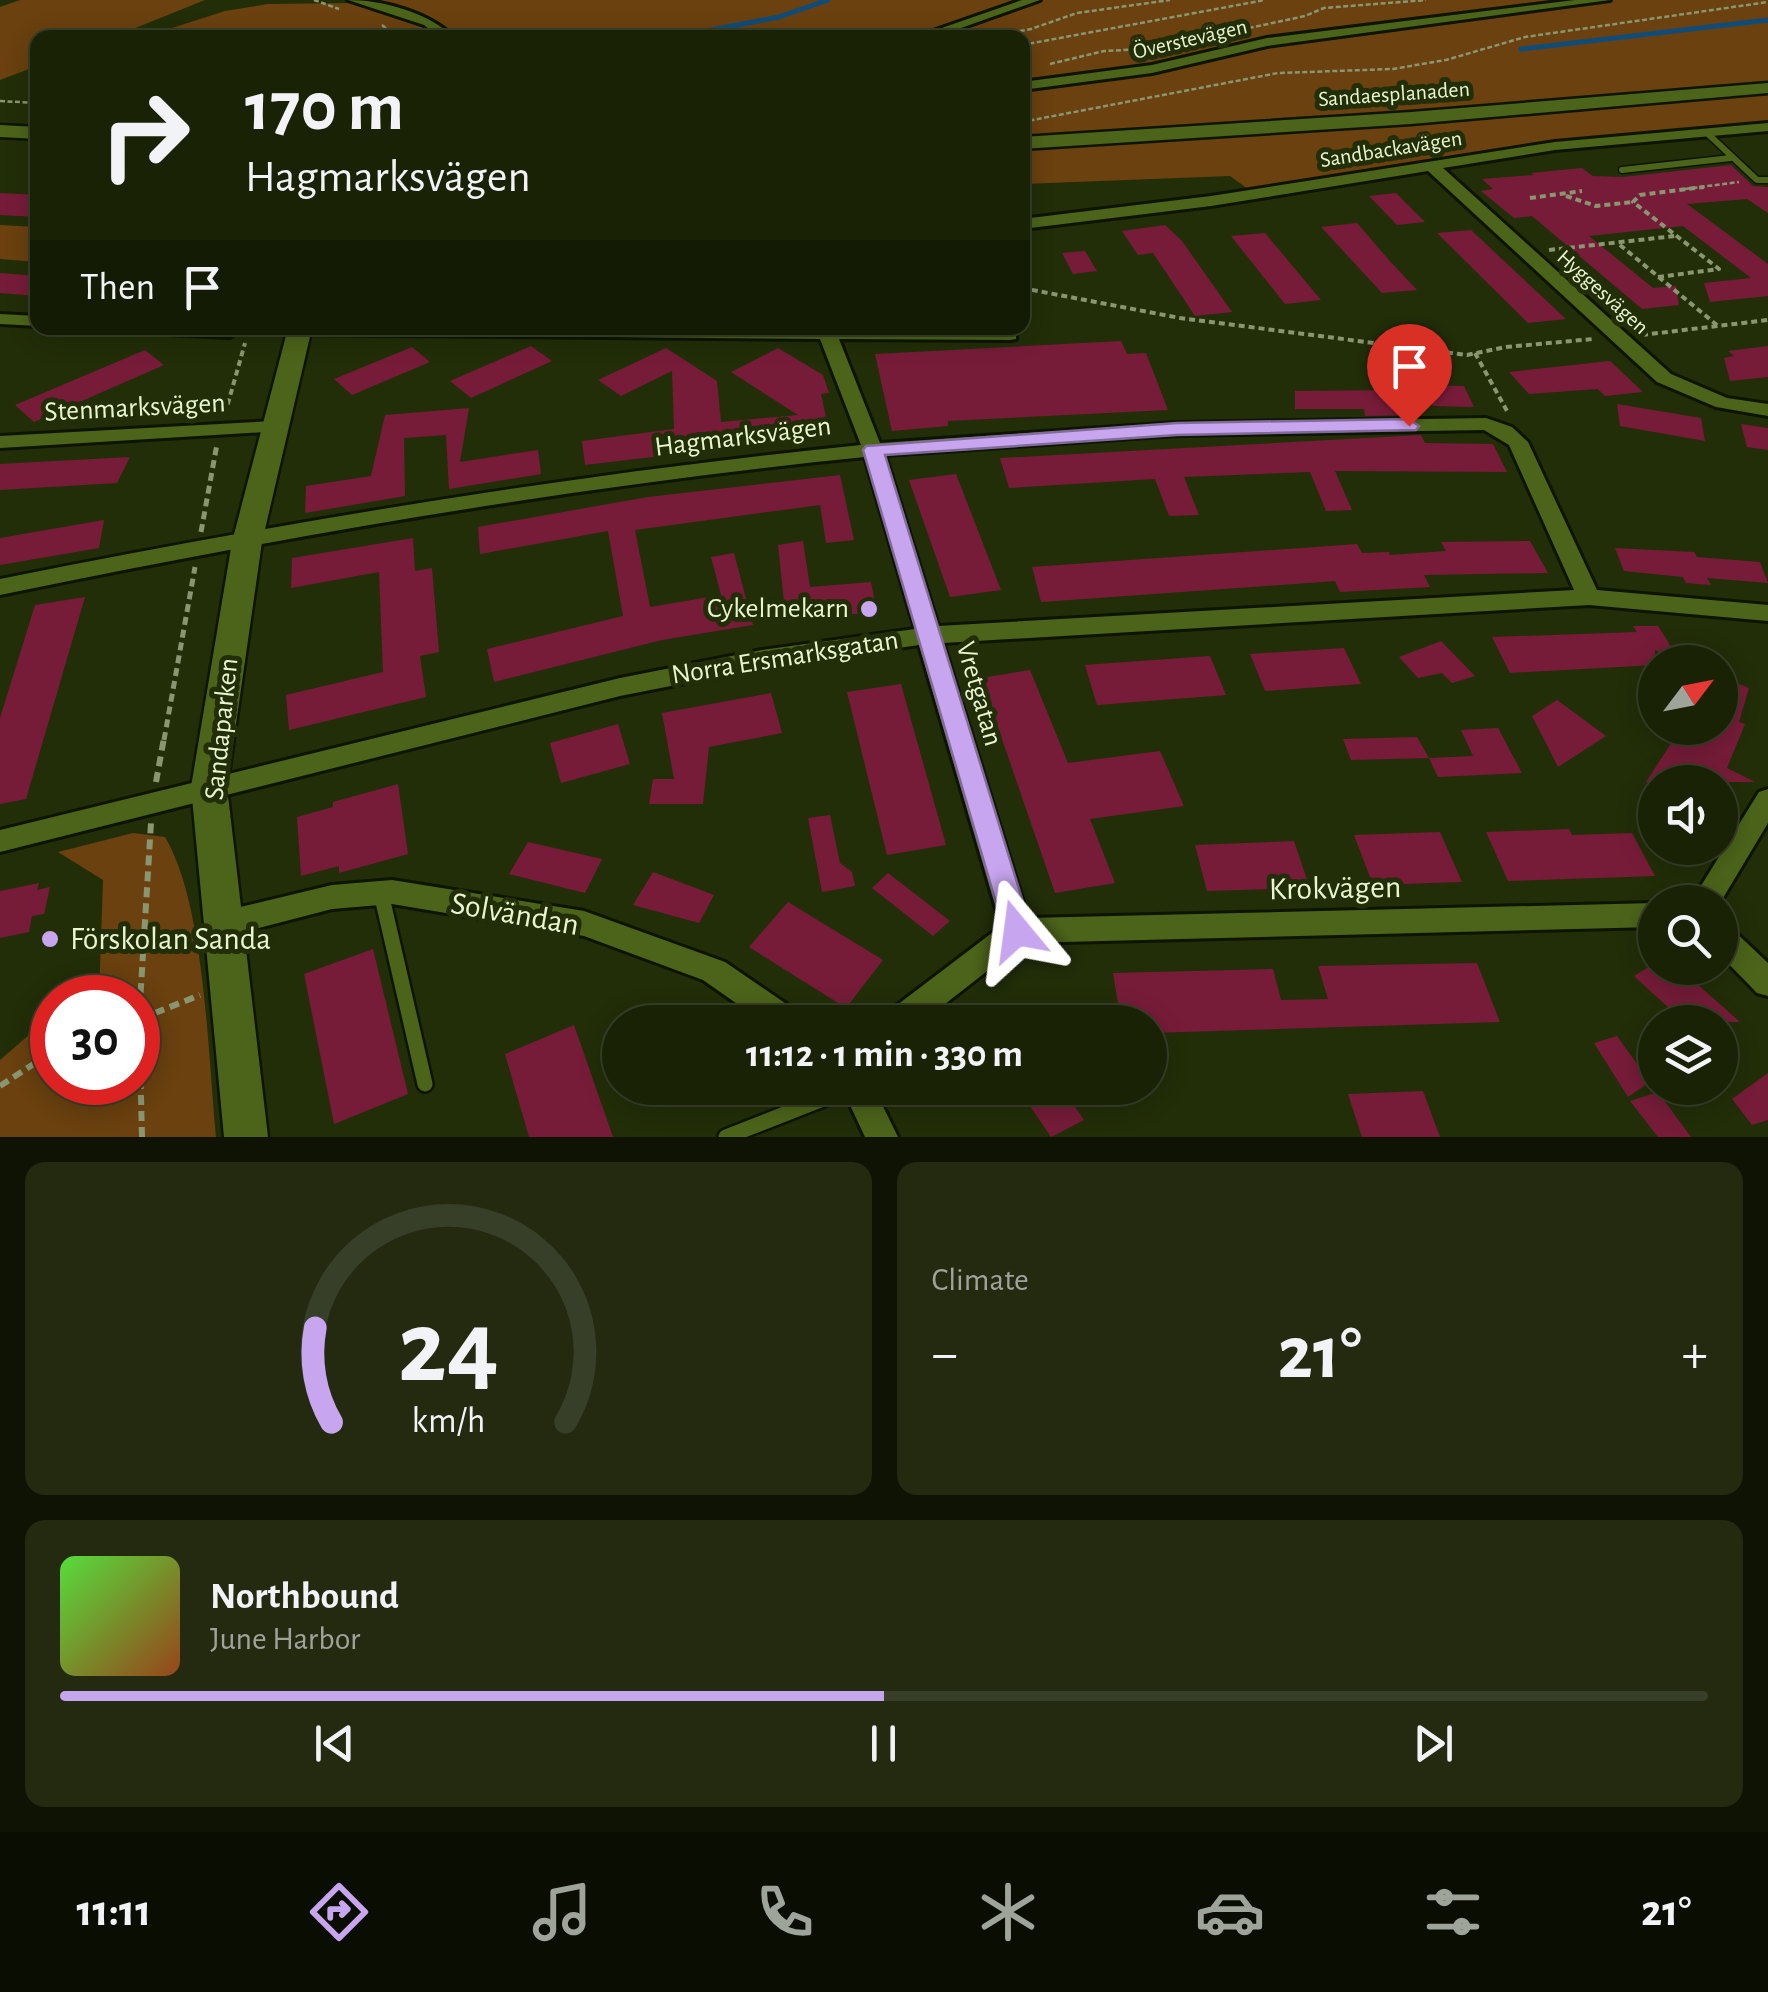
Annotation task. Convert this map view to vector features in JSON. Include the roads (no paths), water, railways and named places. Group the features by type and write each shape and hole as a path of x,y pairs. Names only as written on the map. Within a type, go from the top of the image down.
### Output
{"main road":[{"name":"Sandaesplanaden","path":"1030,142 1411,118 1768,88"},
{"path":"0,121 30,122"},
{"path":"0,131 30,133"},
{"name":"Sandaparken","path":"246,1137 209,787 248,542 298,335"}],"street":[{"path":"354,0 428,22 438,30"},
{"path":"944,30 1034,0"},
{"name":"Överstevägen","path":"1030,85 1152,70 1267,42 1604,0"},
{"name":"Sandbackavägen","path":"1030,223 1211,201 1555,146 1768,128"},
{"name":"Hyggesvägen","path":"1431,166 1664,378 1724,403 1768,410"},
{"path":"0,319 30,321"},
{"path":"762,335 919,335"},
{"name":"Vretgatan","path":"828,336 873,450 1017,931"},
{"name":"Hagmarksvägen","path":"0,587 198,547 703,467 873,450 1177,429 1486,424 1509,436 1589,597"},
{"name":"Stenmarksvägen","path":"0,442 274,427"},
{"name":"Norra Ersmarksgatan","path":"0,841 620,687 762,659 930,635 1589,597 1768,613"},
{"path":"1716,885 1768,800"},
{"name":"Solvändan","path":"224,924 332,897 381,893 584,924 714,972 762,1005"},
{"name":"Krokvägen","path":"1017,931 1638,915"},
{"path":"921,1005 1017,931"},
{"path":"1738,954 1768,983"},
{"path":"864,1105 882,1137"}],"lane":[{"path":"1707,133 1757,180 1768,180"},
{"path":"1622,170 1731,158"},
{"path":"381,893 425,1084"},
{"path":"726,1137 810,1105"}],"waterway":[{"path":"712,30 779,17 828,0"},
{"path":"1521,49 1768,20"}],"place":[{"name":"Cykelmekarn","path":"869,609"},
{"name":"Förskolan Sanda","path":"50,939"}]}
